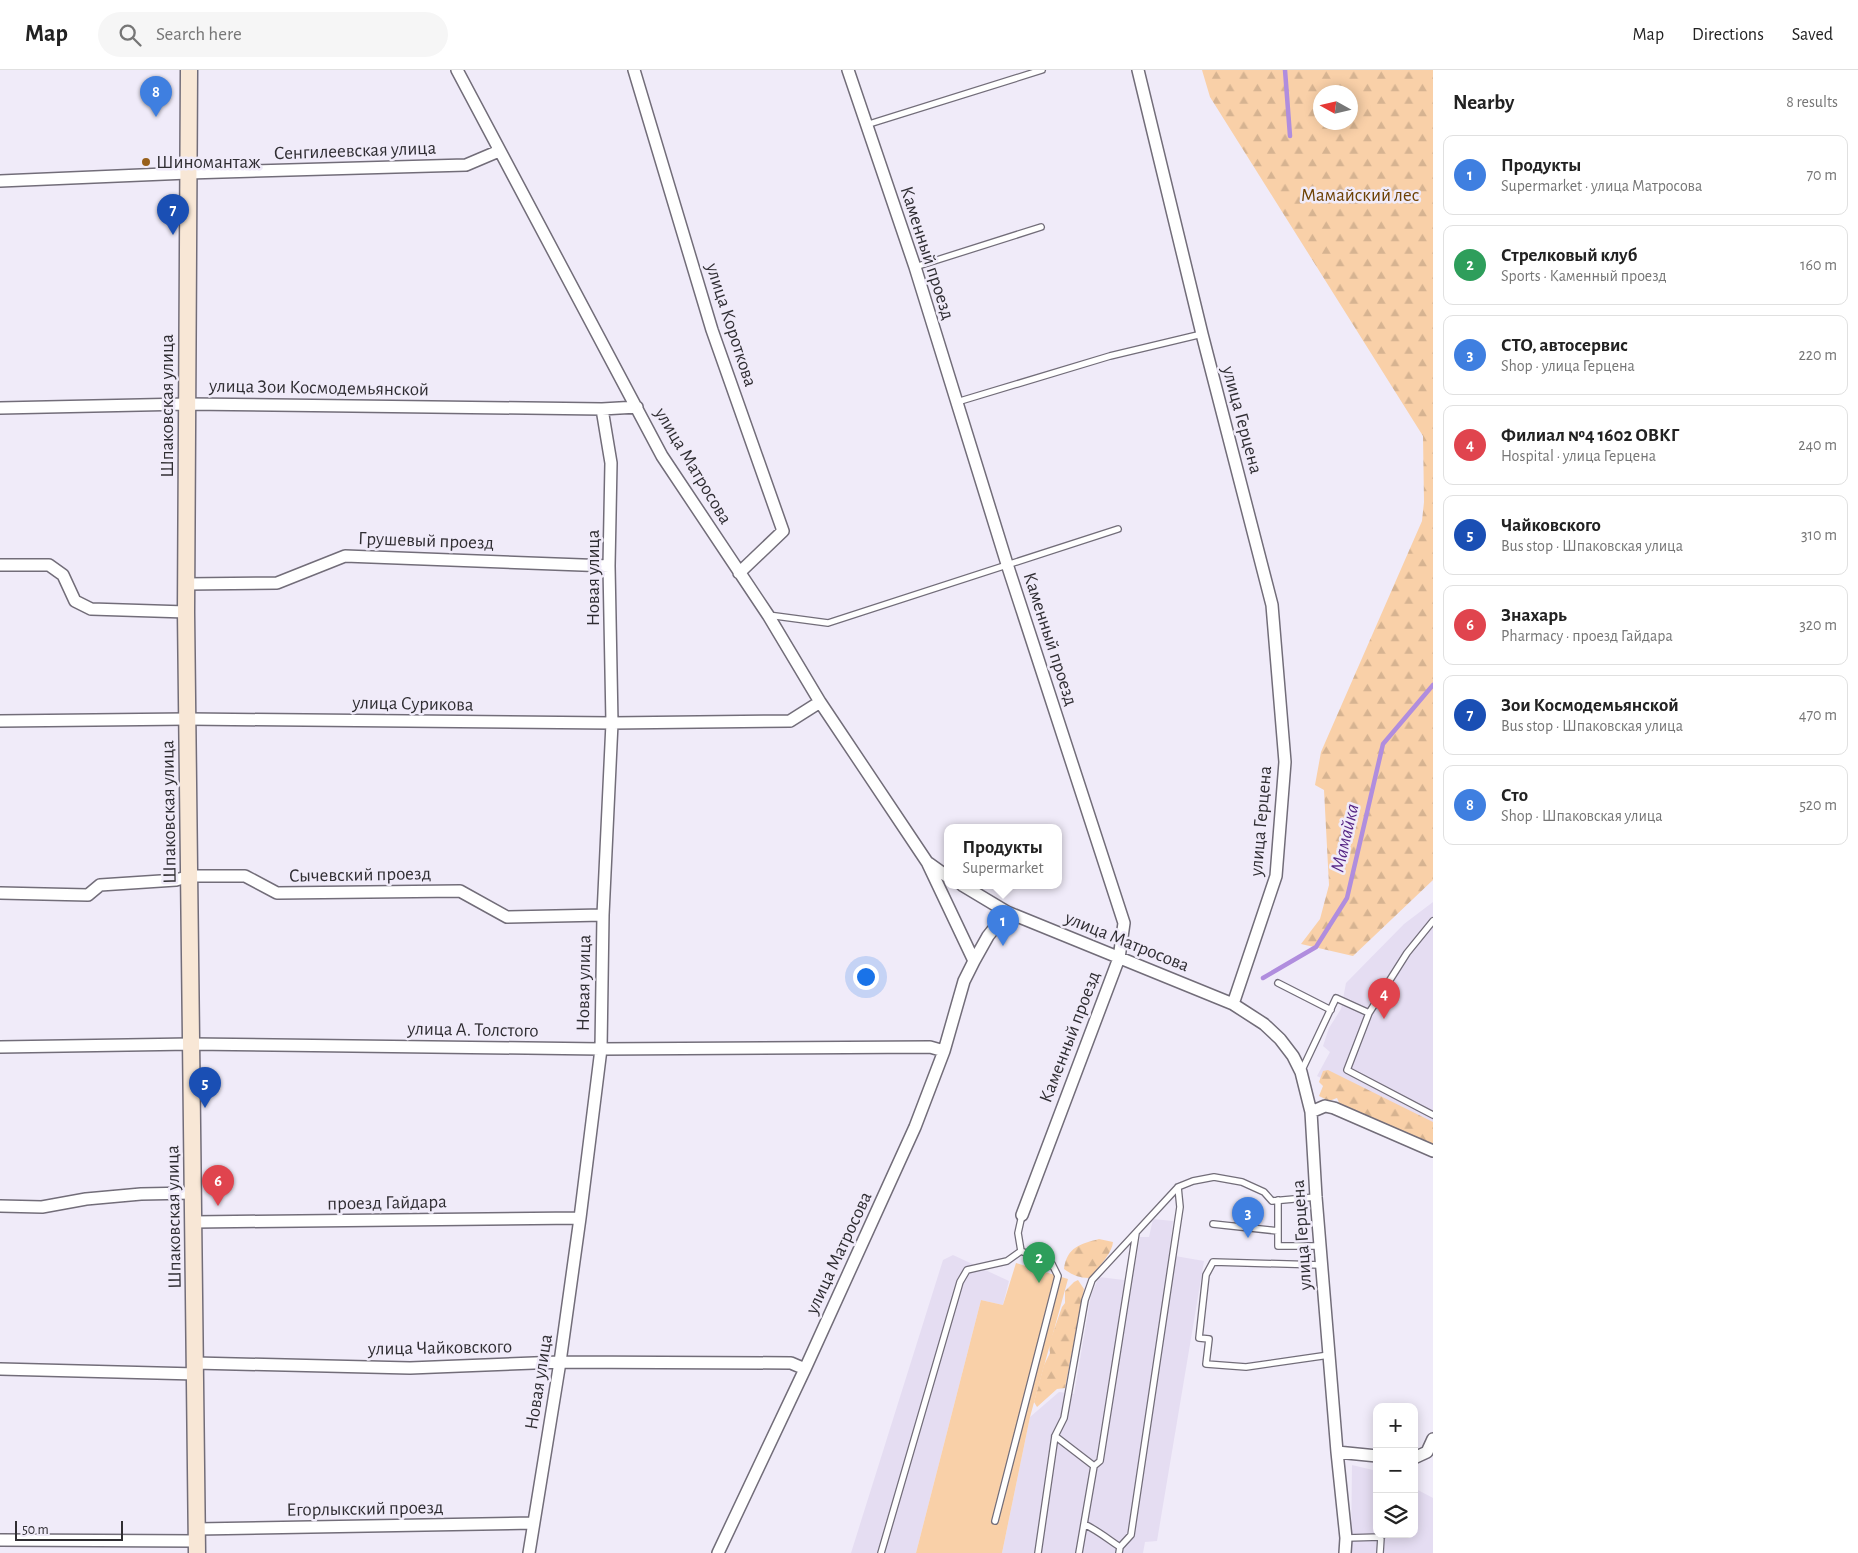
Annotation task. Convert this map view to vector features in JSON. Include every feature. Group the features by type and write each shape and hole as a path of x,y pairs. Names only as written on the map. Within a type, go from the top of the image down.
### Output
{"main road":[{"name":"Шпаковская улица","path":"189,70 186,612 197,1541"}],"street":[{"name":"улица Матросова","path":"457,70 662,456 768,616 820,702 927,862 974,961"},
{"name":"улица Короткова","path":"634,70 712,330 783,531 739,573"},
{"name":"Каменный проезд","path":"848,70 915,267 1007,564 1124,923 1119,958 1022,1215"},
{"name":"улица Герцена","path":"1138,70 1202,334 1272,605 1285,762 1276,876 1233,1004 1264,1024 1280,1039 1301,1072 1311,1112 1336,1452 1346,1538 1345,1553"},
{"name":"Сенгилеевская улица","path":"0,181 188,173 466,165 499,151"},
{"name":"улица Зои Космодемьянской","path":"0,408 188,404 602,409 637,407"},
{"name":"Новая улица","path":"529,1553 560,1362 601,1049 603,915 612,723 609,566 611,463 602,409"},
{"name":"Грушевый проезд","path":"186,584 277,583 345,556 609,566"},
{"path":"0,565 49,565 63,575 75,601 91,609 186,612"},
{"name":"улица Сурикова","path":"0,721 188,719 612,723 790,721 820,702"},
{"name":"улица Матросова","path":"927,862 944,873"},
{"name":"Сычевский проезд","path":"0,893 88,895 100,885 176,880 190,876 245,876 277,893 460,891 507,917 603,915"},
{"name":"улица Матросова","path":"969,889 1007,912 1233,1004"},
{"name":"улица Матросова","path":"718,1553 805,1370 915,1127 944,1051 964,982 988,936 1007,912"},
{"name":"улица А. Толстого","path":"0,1047 191,1044 601,1049 930,1047 944,1051"},
{"path":"1311,1112 1325,1106 1334,1108 1433,1151"},
{"path":"0,1206 42,1207 113,1196 193,1193"},
{"name":"проезд Гайдара","path":"194,1222 580,1218"},
{"name":"улица Чайковского","path":"0,1369 410,1368 560,1362 791,1363 805,1370"},
{"path":"1418,1456 1427,1452 1433,1439"},
{"path":"1336,1452 1373,1456"},
{"name":"Егорлыкский проезд","path":"0,1540 197,1541 534,1523"}],"lane":[{"path":"866,125 1042,70"},
{"path":"915,267 1041,227"},
{"path":"957,402 1110,356 1202,334"},
{"path":"768,616 828,623 1118,528"},
{"path":"1433,922 1407,952 1369,1013 1347,1070 1433,1115"},
{"path":"1278,983 1331,1010"},
{"path":"1301,1072 1336,998 1369,1013"},
{"path":"1038,1553 1055,1436 1064,1418 1085,1300 1092,1280 1178,1187 1193,1181 1214,1177 1242,1182 1264,1192 1272,1201 1316,1197"},
{"path":"1084,1524 1097,1530 1120,1550 1131,1535 1180,1207 1178,1187"},
{"path":"1278,1200 1278,1246 1320,1246"},
{"path":"1021,1251 1018,1233 1022,1215"},
{"path":"1212,1224 1278,1231"},
{"path":"1079,1553 1094,1466 1100,1461 1136,1233"},
{"path":"995,1521 1058,1276 1052,1264 1021,1251"},
{"path":"881,1553 960,1282 967,1270 1007,1262 1021,1251"},
{"path":"1321,1265 1213,1262 1206,1275 1198,1338 1209,1340 1206,1364 1246,1367 1329,1355"},
{"path":"1055,1436 1094,1466"},
{"path":"1346,1538 1373,1536"},
{"path":"1380,1553 1382,1538"}],"shaded area":[{"path":"1433,902 1433,1133 1317,1076 1330,1052 1323,1046 1329,1028 1341,1009 1346,983 1404,924"},
{"path":"1153,1219 1173,1221 1169,1255 1204,1261 1157,1541 1145,1542 1143,1553 1002,1553 1030,1417 1059,1392 1074,1394 1091,1295 1099,1277 1132,1281 1140,1237 1149,1237"},
{"path":"953,1255 1009,1281 1003,1305 981,1300 916,1553 851,1553 943,1260"},
{"path":"1352,1465 1373,1470 1373,1538 1418,1538 1418,1490 1433,1498 1433,1553 1351,1553"}],"green space":[{"name":"Мамайский лес","path":"1202,70 1433,70 1433,880 1353,956 1301,944 1320,919 1329,885 1324,790 1315,785 1321,752 1422,521 1424,502 1423,436 1210,97"},
{"path":"1328,1070 1433,1122 1433,1145 1340,1105 1337,1098 1329,1101 1319,1096 1323,1086 1319,1082 1323,1071"},
{"path":"1099,1239 1113,1242 1112,1247 1104,1261 1089,1278 1076,1276 1064,1269 1071,1251 1080,1245"},
{"path":"1016,1263 1068,1279 1030,1417 1002,1553 916,1553 981,1300 1003,1305"},
{"path":"1078,1280 1084,1289 1065,1388 1057,1389 1037,1407 1034,1402 1044,1365 1050,1353 1049,1344 1065,1303 1065,1291"}],"waterway":[{"path":"1285,70 1290,136"},
{"name":"Мамайка","path":"1263,978 1316,947 1347,898 1383,744 1433,685"}],"place":[{"name":"Сто","path":"156,117"},
{"name":"Шиномантаж","path":"146,162"},
{"name":"Зои Космодемьянской","path":"173,235"},
{"name":"Продукты","path":"1003,946"},
{"name":"Филиал №4 1602 ОВКГ","path":"1384,1019"},
{"name":"Чайковского","path":"205,1108"},
{"name":"Знахарь","path":"218,1206"},
{"name":"СТО, автосервис","path":"1248,1238"},
{"name":"Стрелковый клуб","path":"1039,1283"}]}
